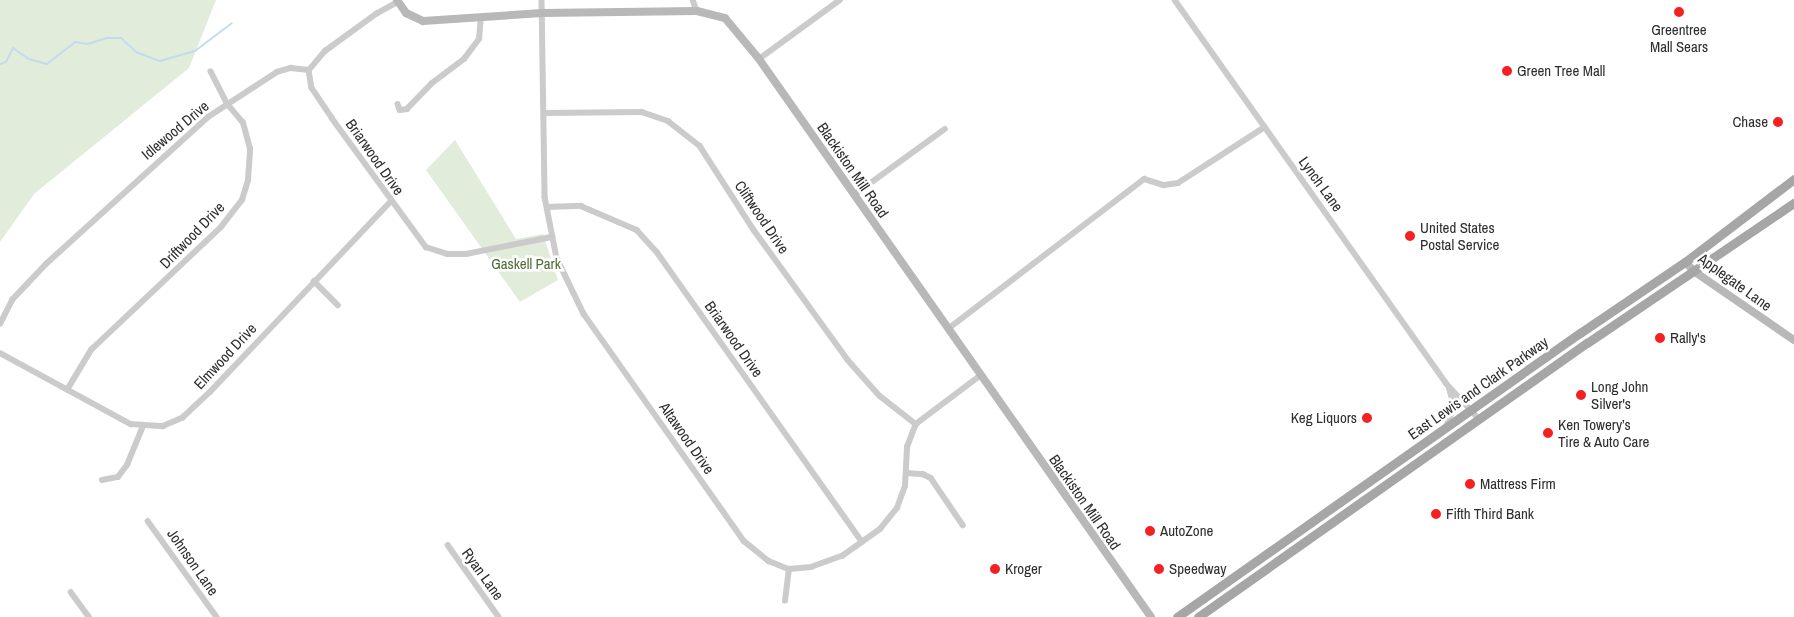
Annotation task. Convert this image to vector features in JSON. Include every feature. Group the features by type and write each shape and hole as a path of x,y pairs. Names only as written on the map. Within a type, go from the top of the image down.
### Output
{"main road":[{"name":"Blackiston Mill Road","path":"397,1 406,13 423,21 542,13 697,12 725,18 758,59 1151,617"},
{"name":"East Lewis and Clark Parkway","path":"1177,617 1685,262 1794,180"},
{"name":"East Lewis and Clark Parkway","path":"1198,617 1794,203"},
{"name":"Applegate Lane","path":"1685,262 1695,272 1794,340"}],"street":[{"name":"Altawood Drive","path":"542,0 547,207 552,237 569,287 584,314 744,541 769,561 788,569"},
{"path":"693,0 697,12"},
{"path":"758,59 840,0"},
{"name":"Lynch Lane","path":"1175,0 1446,383 1480,420"},
{"path":"309,70 325,51 397,1"},
{"path":"398,104 400,110 407,109 431,84 464,59 479,39 481,18"},
{"name":"Idlewood Drive","path":"0,324 12,300 46,264 176,144 227,104 277,72 291,68 309,70"},
{"name":"Briarwood Drive","path":"309,70 312,88 391,201 426,247 447,254 482,252 552,237"},
{"name":"Driftwood Drive","path":"67,390 92,350 221,227 242,200 248,180 250,149 243,123 227,104 211,72"},
{"name":"Cliftwood Drive","path":"544,113 642,112 668,121 700,146 754,230 848,360 880,396 916,424"},
{"path":"948,329 1144,179 1164,185 1178,183 1265,127"},
{"path":"854,195 945,129"},
{"name":"Elmwood Drive","path":"0,353 102,410 143,426 163,426 182,418 391,201"},
{"name":"Briarwood Drive","path":"547,207 582,206 637,230 657,252 862,542"},
{"path":"314,281 338,305"},
{"path":"785,601 788,569 835,561 880,529 897,508 906,473 907,447 916,424 981,375"},
{"name":"Lynch Lane","path":"1443,430 1454,406 1446,383"},
{"path":"102,480 118,477 127,465 143,426"},
{"path":"906,473 923,474 931,478 962,525"},
{"name":"Johnson Lane","path":"148,521 217,617"},
{"name":"Ryan Lane","path":"448,546 499,617"},
{"path":"70,592 89,617"}],"green space":[{"path":"0,0 216,0 189,68 34,194 0,242"},
{"name":"Gaskell Park","path":"455,140 516,239 543,234 558,280 520,302 426,170"}],"waterway":[{"path":"0,64 6,62 13,48 29,59 47,64 75,42 88,44 107,38 121,38 136,52 160,61 195,51 232,23"}],"place":[{"name":"Greentree Mall Sears","path":"1679,12"},
{"name":"Green Tree Mall","path":"1507,71"},
{"name":"Chase","path":"1778,122"},
{"name":"United States Postal Service","path":"1410,236"},
{"name":"Rally's","path":"1660,338"},
{"name":"Long John Silver's","path":"1581,395"},
{"name":"Keg Liquors","path":"1367,418"},
{"name":"Ken Towery’s Tire & Auto Care","path":"1548,433"},
{"name":"Mattress Firm","path":"1470,484"},
{"name":"Fifth Third Bank","path":"1436,514"},
{"name":"AutoZone","path":"1150,531"},
{"name":"Kroger","path":"995,569"},
{"name":"Speedway","path":"1159,569"}]}
